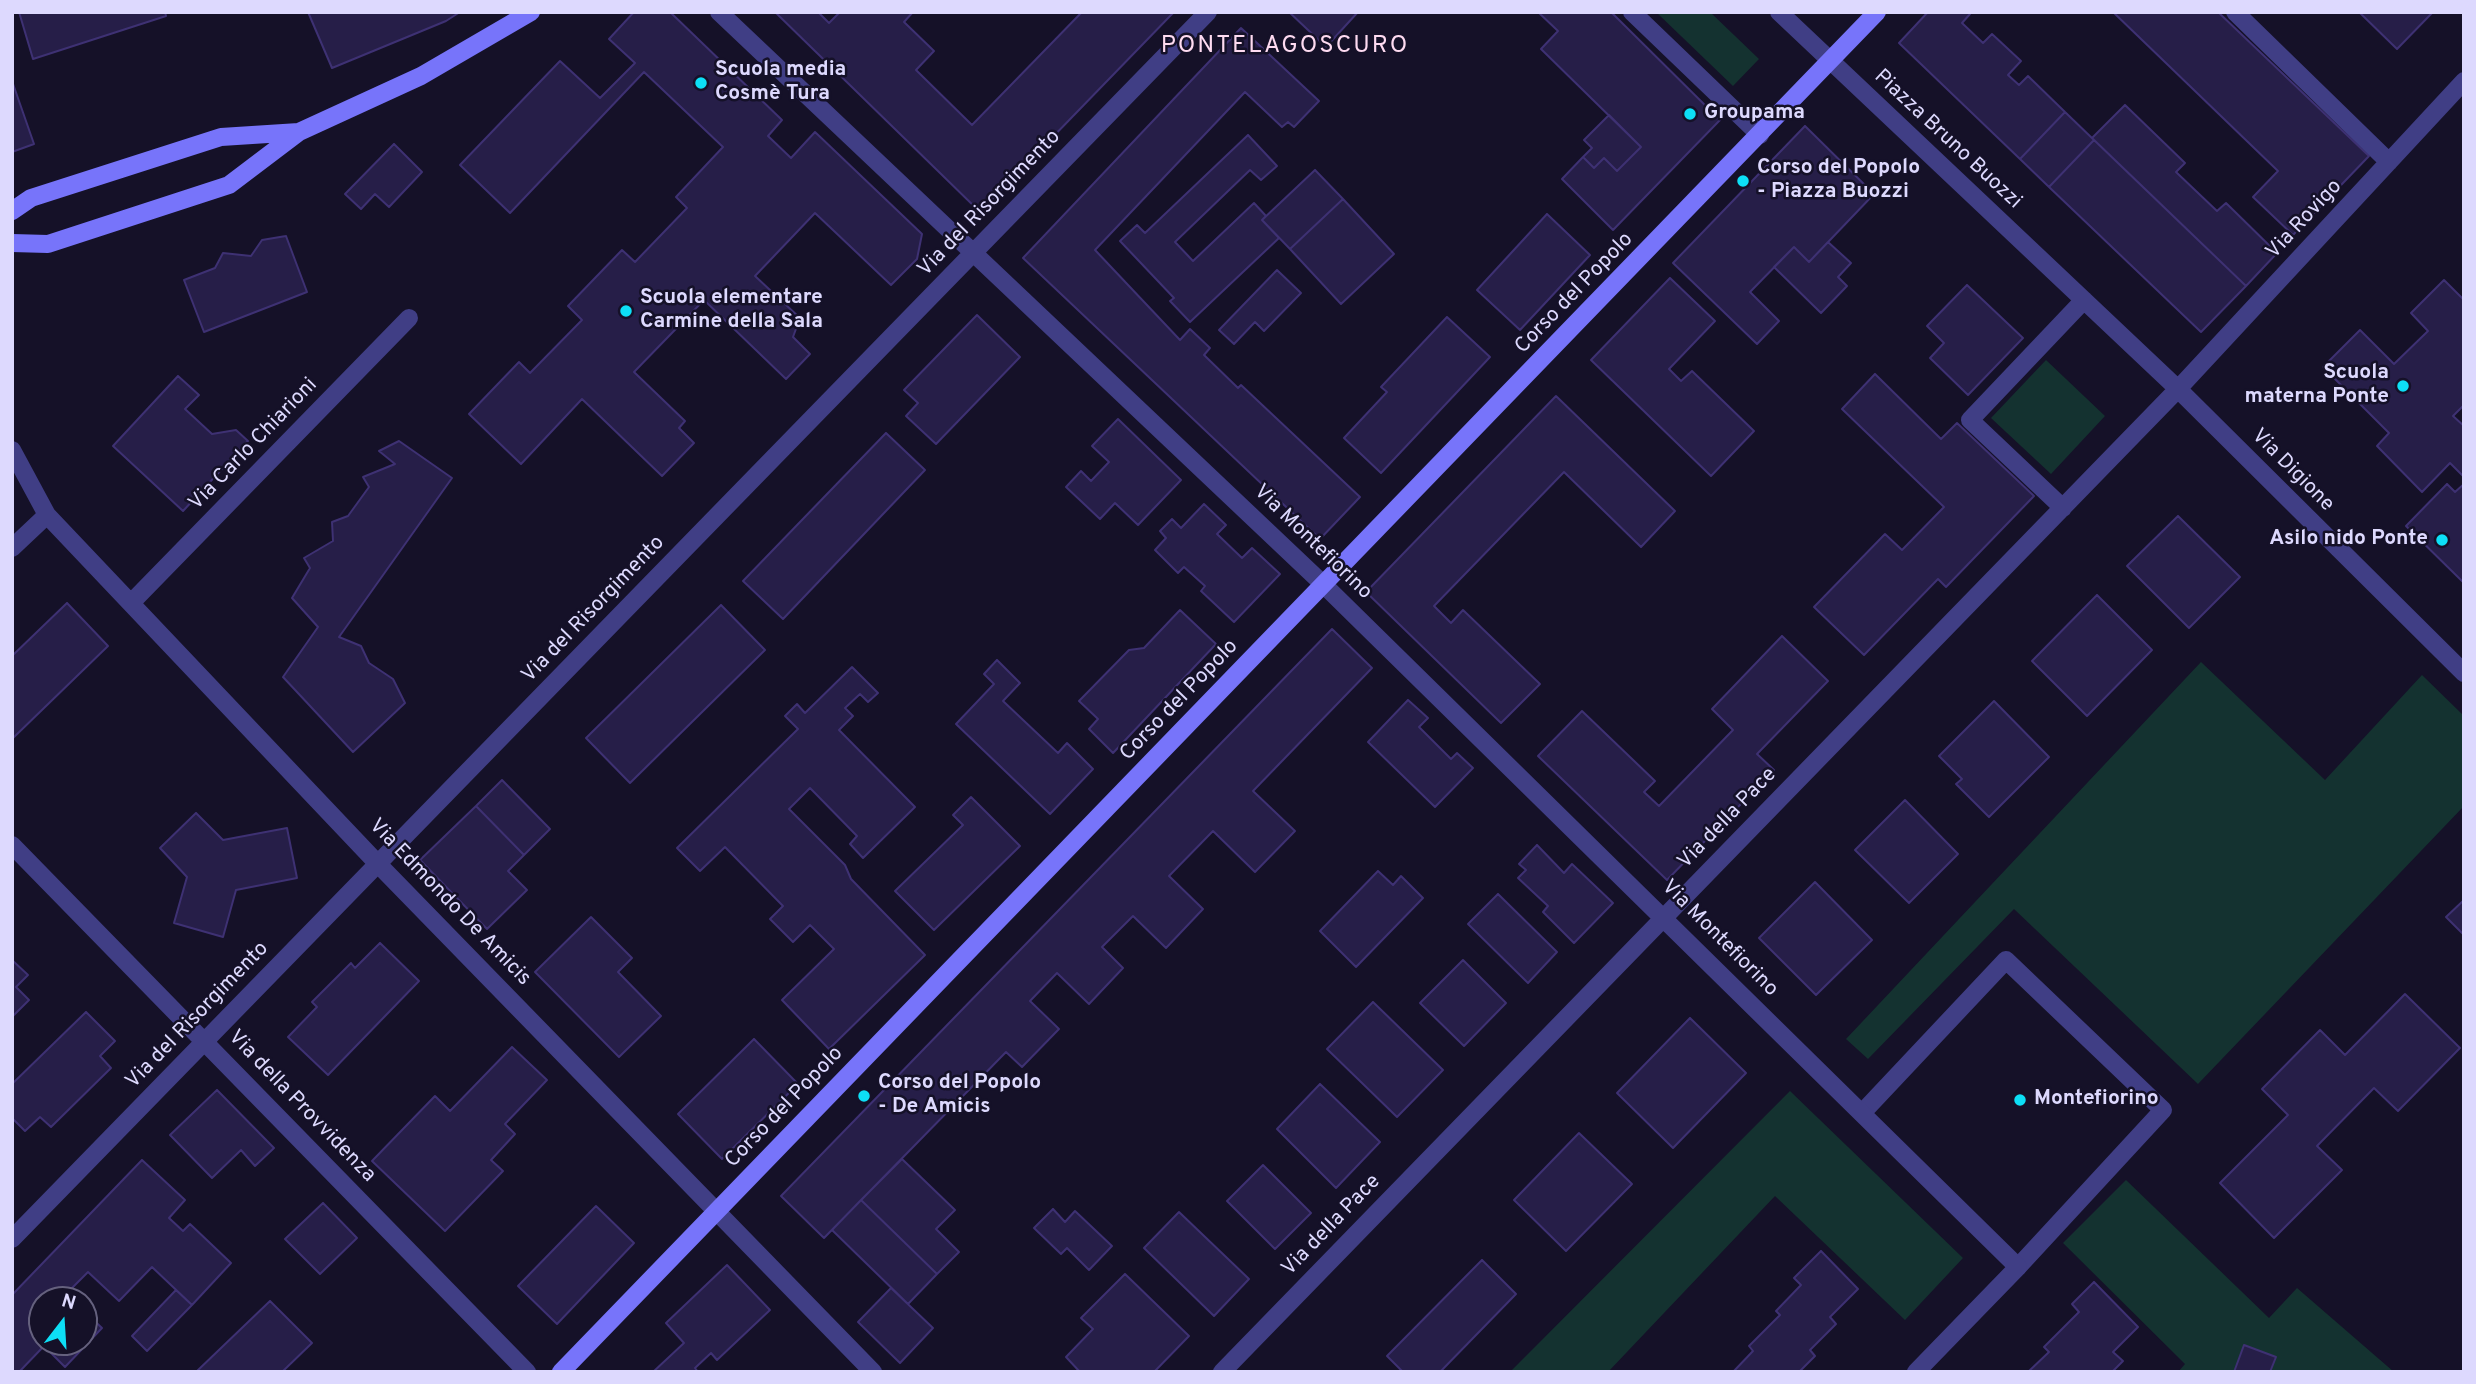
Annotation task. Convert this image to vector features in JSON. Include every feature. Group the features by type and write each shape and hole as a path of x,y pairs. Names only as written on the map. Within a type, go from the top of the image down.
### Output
{"street":[{"path":"12,243 48,244 229,185 299,132 421,76 531,12"},
{"name":"Via del Risorgimento","path":"12,1239 1208,12"},
{"path":"1632,12 1760,135"},
{"name":"Piazza Bruno Buozzi","path":"1779,12 2178,389"},
{"name":"Corso del Popolo","path":"561,1372 1877,12"},
{"path":"2235,12 2389,162"},
{"name":"Via Montefiorino","path":"722,13 1324,584 2018,1267"},
{"name":"Via Rovigo","path":"2178,389 2464,82"},
{"path":"12,211 31,198 220,137 299,132"},
{"path":"2063,508 1970,420 2084,300"},
{"name":"Via Carlo Chiarioni","path":"131,603 409,318"},
{"name":"Via della Pace","path":"1222,1372 2178,389"},
{"name":"Via Digione","path":"2178,389 2464,673"},
{"name":"Via Edmondo De Amicis","path":"12,450 47,515 378,864 873,1372"},
{"path":"12,548 47,515"},
{"name":"Via della Provvidenza","path":"12,845 527,1372"},
{"path":"1862,1113 2006,960 2163,1111 1916,1372"}],"green space":[{"path":"1656,12 1710,12 1759,59 1733,86"},
{"path":"2046,360 2105,416 2051,474 1991,418"},
{"path":"2201,662 2325,780 2422,675 2464,716 2464,806 2198,1084 2014,909 1868,1059 1846,1039"},
{"path":"1790,1091 1963,1258 1905,1320 1775,1196 1608,1372 1510,1372"},
{"path":"2126,1180 2269,1318 2297,1288 2394,1372 2178,1372 2185,1364 2063,1243"}],"building":[{"path":"19,12 165,12 166,16 33,59"},
{"path":"308,12 460,12 446,21 332,68"},
{"path":"634,12 670,12 782,120 768,136 791,158 815,132 922,234 917,259 891,285 815,213 755,276 800,318 793,337 810,354 786,379 704,300 634,372 685,421 679,428 694,443 662,476 582,399 521,464 469,414 519,362 530,373 582,320 568,306 622,250 635,262 687,208 676,197 723,147 644,72 510,213 460,165 560,61 600,98 635,63 609,39"},
{"path":"775,12 818,12 829,23 840,12 913,12 904,22 934,51 916,70 972,125 1082,12 1174,12 980,212"},
{"path":"1289,12 1358,12 1326,47"},
{"path":"1538,12 1611,12 1720,120 1613,230 1562,179 1583,157 1594,168 1604,158 1617,171 1641,147 1541,49 1558,31"},
{"path":"1928,12 1968,12 1970,14 1962,23 1983,43 1992,34 2021,61 2008,75 2019,85 2028,76 2065,112 2020,159 1899,43"},
{"path":"2113,12 2218,12 2369,156 2293,235 2253,197 2278,171"},
{"path":"2359,12 2433,12 2397,49"},
{"path":"1241,28 1319,101 1294,127 1288,122 1282,127 1245,92 1095,250 1180,340 1190,329 1210,348 1204,355 1238,388 1241,385 1360,497 1320,539 1023,258"},
{"path":"12,81 34,144 12,152"},
{"path":"2125,105 2185,163 2176,172 2217,211 2226,203 2277,253 2246,286 2092,138"},
{"path":"2065,112 2094,140 2049,187 2020,159"},
{"path":"1609,115 1641,147 1617,171 1604,158 1594,168 1583,157 1592,148 1584,140"},
{"path":"1805,126 1874,194 1809,262 1794,247 1750,292 1779,321 1757,344 1673,263"},
{"path":"1248,135 1277,166 1261,180 1250,170 1175,242 1193,261 1254,203 1266,216 1262,220 1279,238 1190,322 1170,301 1174,298 1120,241 1137,225 1145,233"},
{"path":"2094,140 2246,286 2201,332 2049,187"},
{"path":"394,144 422,172 389,207 375,194 361,209 345,194"},
{"path":"1315,170 1343,199 1290,249 1262,220"},
{"path":"1343,199 1394,254 1341,304 1290,249"},
{"path":"1547,214 1590,255 1520,330 1477,290"},
{"path":"286,236 307,292 204,332 184,280 215,268 223,253 251,256 262,240"},
{"path":"1828,242 1851,263 1838,277 1847,286 1821,313 1774,267 1794,247 1809,262"},
{"path":"1277,270 1301,293 1264,331 1255,322 1234,344 1219,330"},
{"path":"1670,278 1715,321 1669,369 1681,381 1692,371 1754,431 1711,476 1591,360"},
{"name":"Scuola materna Ponte","path":"2444,280 2464,300 2464,405 2453,416 2464,426 2464,477 2450,463 2422,492 2377,446 2389,433 2323,367 2360,330 2394,364 2428,331 2411,313"},
{"path":"1967,285 2023,338 1968,395 1930,358 1944,343 1927,326"},
{"path":"977,315 1020,357 936,444 906,416 918,403 904,390"},
{"path":"1447,317 1490,357 1381,473 1344,438 1387,392 1381,387"},
{"path":"1875,374 1941,439 1957,423 2034,496 1946,587 1938,579 1864,655 1814,607 1885,534 1902,550 1944,507 1842,409"},
{"path":"178,376 199,395 185,409 212,434 236,430 248,441 183,511 113,446"},
{"path":"1556,396 1675,511 1641,547 1564,472 1434,606 1451,623 1463,610 1540,684 1501,723 1366,592"},
{"path":"1118,419 1181,480 1138,525 1115,503 1100,519 1066,487 1081,471 1091,481 1109,462 1092,446"},
{"path":"886,433 925,470 783,619 743,581"},
{"path":"399,441 452,478 339,637 361,646 369,663 393,679 405,703 353,752 283,677 318,627 292,598 310,568 304,558 333,541 332,522 348,516 369,487 363,477 395,464 379,451"},
{"name":"Asilo nido Ponte","path":"2447,484 2455,492 2464,484 2464,583 2406,526"},
{"path":"1204,504 1226,525 1217,534 1242,558 1252,548 1280,574 1234,622 1201,591 1205,586 1184,567 1178,573 1155,550 1166,538 1160,531 1172,519 1181,528"},
{"path":"2178,516 2240,577 2189,628 2127,566"},
{"path":"2097,595 2152,650 2087,716 2032,661"},
{"path":"67,603 108,646 12,739 12,656"},
{"path":"721,605 765,650 630,783 586,738"},
{"path":"1180,610 1216,644 1113,753 1089,729 1098,719 1079,701 1129,650 1144,648"},
{"path":"1332,629 1372,668 1253,791 1295,831 1255,872 1213,831 1169,876 1203,909 1166,948 1133,916 1102,947 1123,968 1089,1004 1057,973 1030,1001 1059,1029 1022,1067 1006,1052 824,1238 781,1196"},
{"path":"1782,636 1828,681 1757,754 1774,770 1667,880 1538,756 1582,711 1655,781 1644,792 1659,806 1733,730 1712,709"},
{"path":"997,660 1020,683 1003,701 1058,753 1067,743 1093,769 1050,814 956,724 994,684 984,674"},
{"path":"852,667 878,693 868,702 860,694 845,708 853,716 839,730 915,807 863,858 850,844 857,836 810,788 789,809 845,865 851,879 925,955 829,1049 782,1000 834,949 810,925 793,942 770,919 783,906 725,847 700,871 677,848 798,729 785,716 797,704 805,713"},
{"path":"1408,700 1428,718 1419,727 1451,759 1457,753 1473,768 1435,807 1368,742"},
{"path":"1994,701 2049,757 1989,817 1956,784 1962,779 1939,756"},
{"path":"502,780 550,829 524,855 476,806"},
{"path":"971,797 1020,846 934,930 895,891 963,825 953,815"},
{"path":"1905,800 1958,854 1909,903 1855,850"},
{"path":"476,806 524,855 508,871 527,890 487,929 420,860"},
{"path":"196,813 223,840 287,828 297,878 236,890 223,937 174,923 187,877 160,848"},
{"path":"1537,845 1564,873 1572,864 1613,903 1574,943 1543,912 1548,906 1518,878 1526,870 1519,864"},
{"path":"1378,871 1393,885 1401,876 1423,898 1356,967 1320,931"},
{"path":"1815,882 1872,940 1816,995 1759,938"},
{"path":"1498,894 1557,952 1528,983 1468,924"},
{"path":"2464,900 2464,935 2446,917"},
{"path":"591,917 632,958 618,972 661,1016 619,1057 535,972"},
{"path":"380,943 419,981 328,1075 288,1037 317,1007 312,1002 351,963 355,968"},
{"path":"12,960 28,975 16,987 29,1000 12,1017"},
{"path":"1463,960 1506,1003 1464,1046 1420,1003"},
{"path":"2405,994 2460,1048 2398,1111 2374,1088 2317,1146 2342,1170 2274,1238 2220,1183 2288,1115 2262,1089 2320,1030 2345,1055"},
{"path":"1373,1002 1443,1070 1397,1117 1327,1049"},
{"path":"86,1012 115,1041 100,1056 111,1068 51,1127 40,1117 25,1131 12,1118 12,1084"},
{"path":"1690,1018 1746,1073 1673,1148 1617,1093"},
{"path":"754,1039 798,1084 722,1159 678,1114"},
{"path":"512,1047 547,1080 505,1124 515,1134 491,1160 503,1171 445,1231 372,1161 435,1096 450,1111"},
{"path":"1320,1084 1380,1142 1336,1188 1277,1129"},
{"path":"217,1090 274,1148 255,1166 241,1150 212,1178 170,1135"},
{"path":"1579,1133 1632,1184 1566,1251 1514,1200"},
{"path":"902,1159 955,1210 936,1229 959,1252 937,1274 861,1200"},
{"path":"142,1160 185,1200 169,1218 183,1231 190,1224 231,1263 192,1305 152,1267 119,1301 88,1272 74,1286 28,1286 28,1356 34,1356 19,1372 12,1372 12,1295"},
{"path":"1263,1165 1311,1213 1275,1249 1227,1201"},
{"path":"861,1200 937,1274 908,1304 832,1230"},
{"path":"323,1203 357,1238 320,1274 285,1239"},
{"path":"596,1206 634,1243 557,1324 518,1286"},
{"path":"1053,1209 1065,1222 1075,1211 1112,1246 1089,1270 1067,1248 1061,1254 1034,1228"},
{"path":"1179,1212 1249,1279 1214,1316 1144,1248"},
{"path":"1821,1251 1858,1289 1830,1317 1836,1324 1810,1350 1815,1356 1799,1372 1733,1372 1753,1351 1749,1346 1780,1315 1776,1311 1801,1285 1794,1278"},
{"path":"1482,1260 1516,1294 1440,1372 1403,1372 1387,1356"},
{"path":"727,1265 770,1310 717,1360 711,1353 695,1368 698,1372 653,1372 684,1343 666,1323"},
{"path":"1125,1274 1189,1336 1154,1372 1080,1372 1066,1357 1093,1329 1081,1318"},
{"path":"2094,1282 2138,1327 2113,1352 2123,1361 2112,1372 2028,1372 2049,1352 2044,1347 2079,1312 2072,1304"},
{"path":"891,1288 933,1328 900,1363 858,1322"},
{"path":"176,1290 192,1305 147,1351 132,1336"},
{"path":"270,1301 312,1343 282,1372 196,1372"},
{"path":"2244,1345 2276,1357 2270,1372 2234,1372"},
{"path":"54,1356 75,1356 65,1367"}],"place":[{"name":"Scuola media Cosmè Tura","path":"701,83"},
{"name":"Groupama","path":"1690,114"},
{"name":"Corso del Popolo - Piazza Buozzi","path":"1743,181"},
{"name":"Scuola elementare Carmine della Sala","path":"626,311"},
{"name":"Scuola materna Ponte","path":"2403,386"},
{"name":"Asilo nido Ponte","path":"2442,540"},
{"name":"Corso del Popolo - De Amicis","path":"864,1096"},
{"name":"Montefiorino","path":"2020,1100"}],"district":[{"name":"PONTELAGOSCURO","path":"1285,47"}]}
